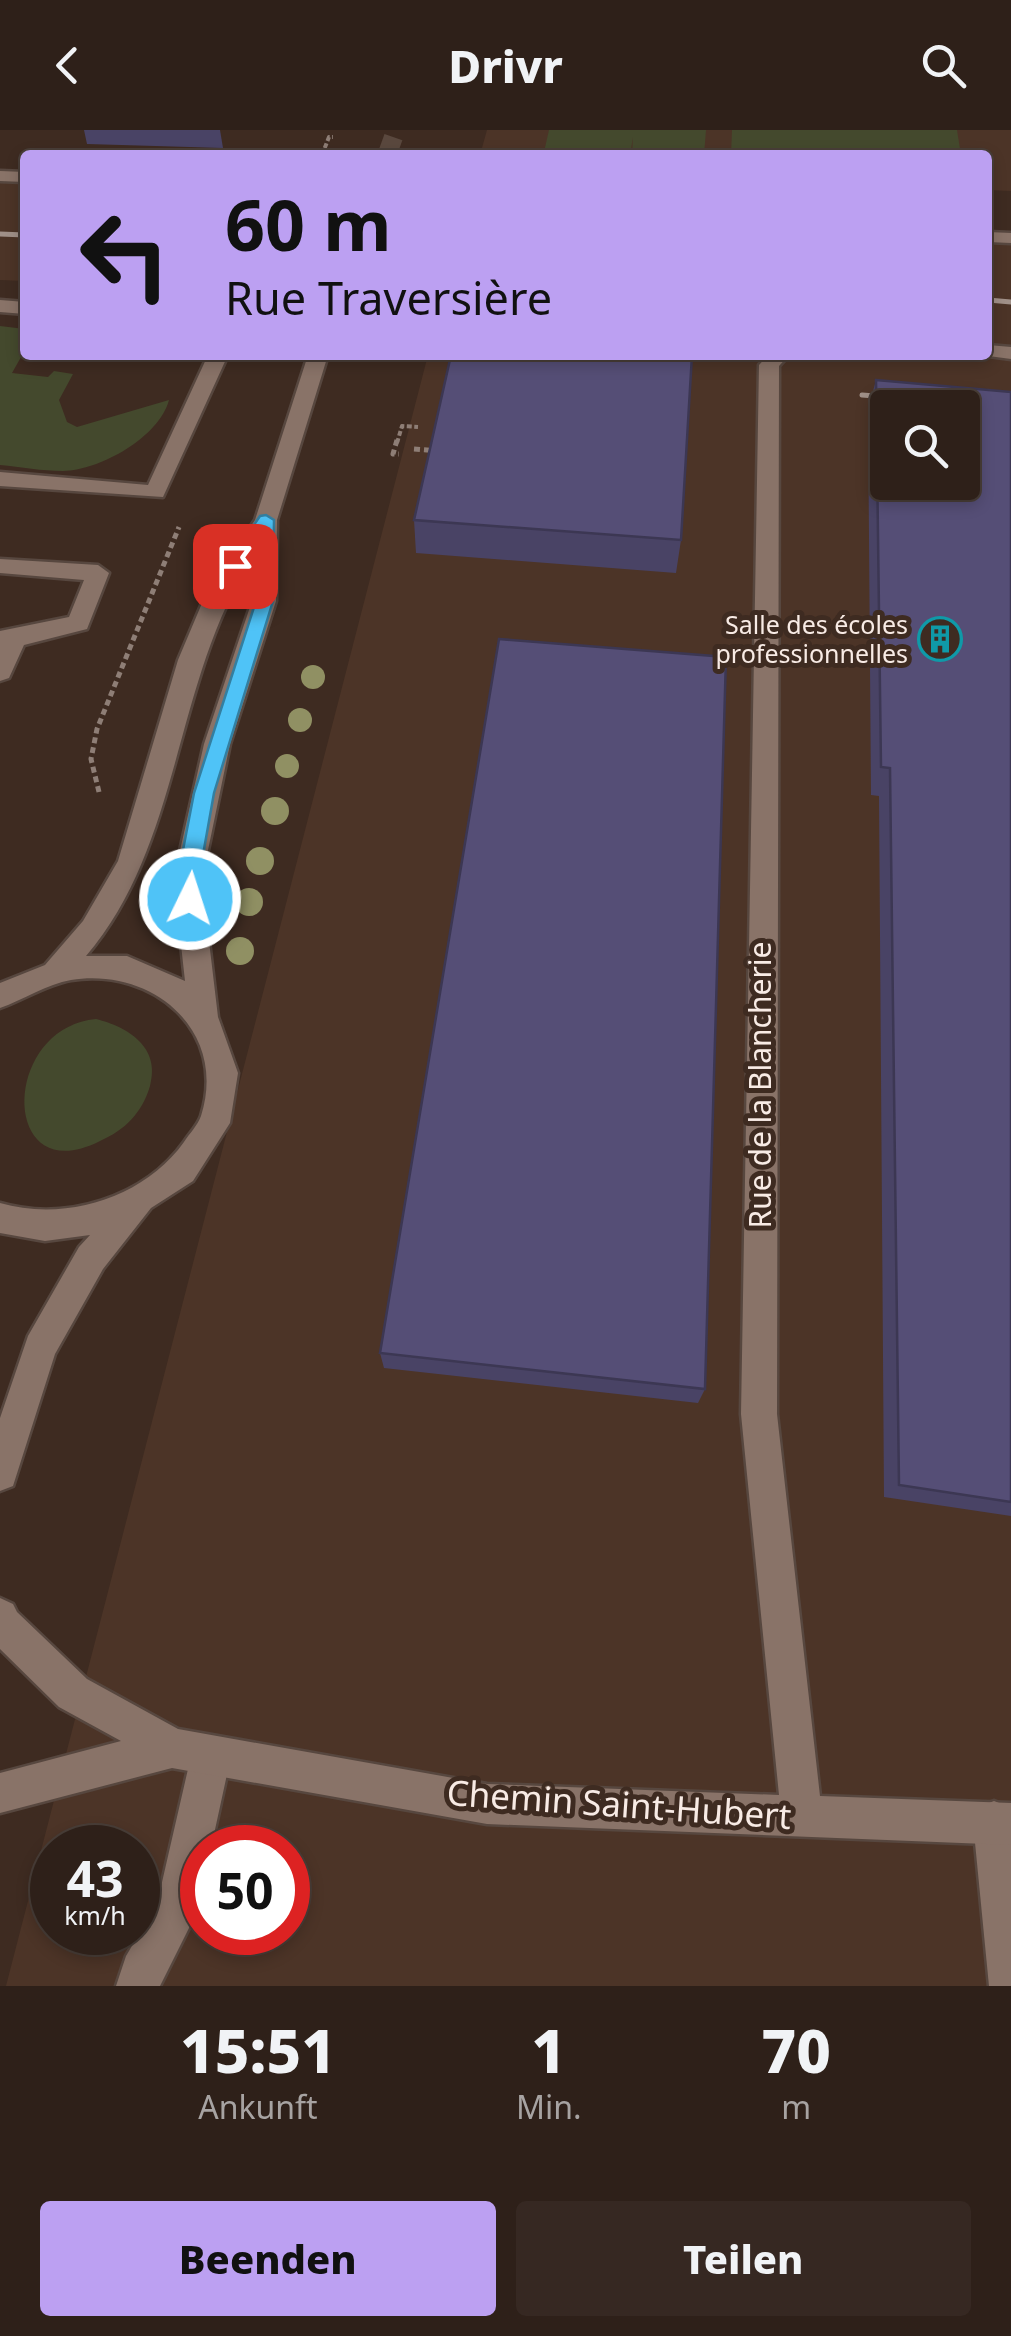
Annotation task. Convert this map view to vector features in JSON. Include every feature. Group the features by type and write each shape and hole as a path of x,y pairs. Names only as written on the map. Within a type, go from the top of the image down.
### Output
{"street":[{"path":"0,479 155,492 216,360"},
{"path":"0,1473 40,1348 91,1258 140,1201 184,1166 212,1123 224,1078 222,1056 204,1015 190,899 193,855 217,744 264,601 266,520 316,360"},
{"name":"Rue de la Blancherie","path":"775,360 770,365 769,384 759,1414 802,1817"},
{"path":"56,972 94,929 124,878 203,627 220,589 266,520"},
{"path":"0,566 98,573 79,622 7,639 0,672"},
{"path":"0,996 56,972 111,968 135,971 176,989 204,1015"},
{"path":"0,1218 55,1226 98,1219 140,1201"},
{"name":"Chemin Saint-Hubert","path":"0,1617 2,1624 72,1693 191,1752 487,1804 1002,1824"},
{"path":"138,1986 141,1972 176,1912 191,1752"},
{"name":"Chemin Saint-Hubert","path":"0,1793 191,1752"},
{"path":"1002,1824 1011,1986"}],"path":[{"path":"324,150 329,137 333,138"},
{"path":"399,454 393,454 402,426 418,427"},
{"path":"414,449 452,452"},
{"path":"99,796 90,758 97,729 184,513"}],"shaded area":[{"path":"487,130 1011,130 1011,191 992,190 992,150 481,150"},
{"path":"0,176 20,177 20,281 0,280"},
{"path":"992,237 1011,238 1011,1986 6,1986 30,1893 30,1955 160,1955 160,1825 48,1825 427,360 992,360"}],"green space":[{"path":"549,130 706,130 704,150 632,150 633,137 631,150 544,150"},
{"path":"732,130 957,130 960,150 731,150"},
{"path":"0,326 20,328 20,359 12,373 48,377 54,371 73,374 59,400 67,422 77,427 169,400 154,427 126,449 94,465 63,471 0,465"},
{"path":"96,1019 130,1033 146,1050 152,1072 147,1096 131,1120 100,1141 67,1151 44,1145 29,1127 24,1102 29,1075 42,1049 65,1029"}],"building":[{"path":"450,360 692,360 681,540 414,520"},
{"path":"876,380 1011,392 1011,1502 899,1485 890,768 881,767 878,500 980,500 980,390 876,390"},
{"path":"499,639 726,657 705,1389 380,1353"}],"tunnel":[{"path":"389,150 396,130"}],"railway":[{"path":"0,234 20,235"},
{"path":"992,300 1011,302"},
{"path":"862,395 870,396"}],"place":[{"name":"Salle des écoles professionnelles","path":"940,639"}],"route":[{"path":"190,899 204,793 264,601 266,520 235,566"}]}
